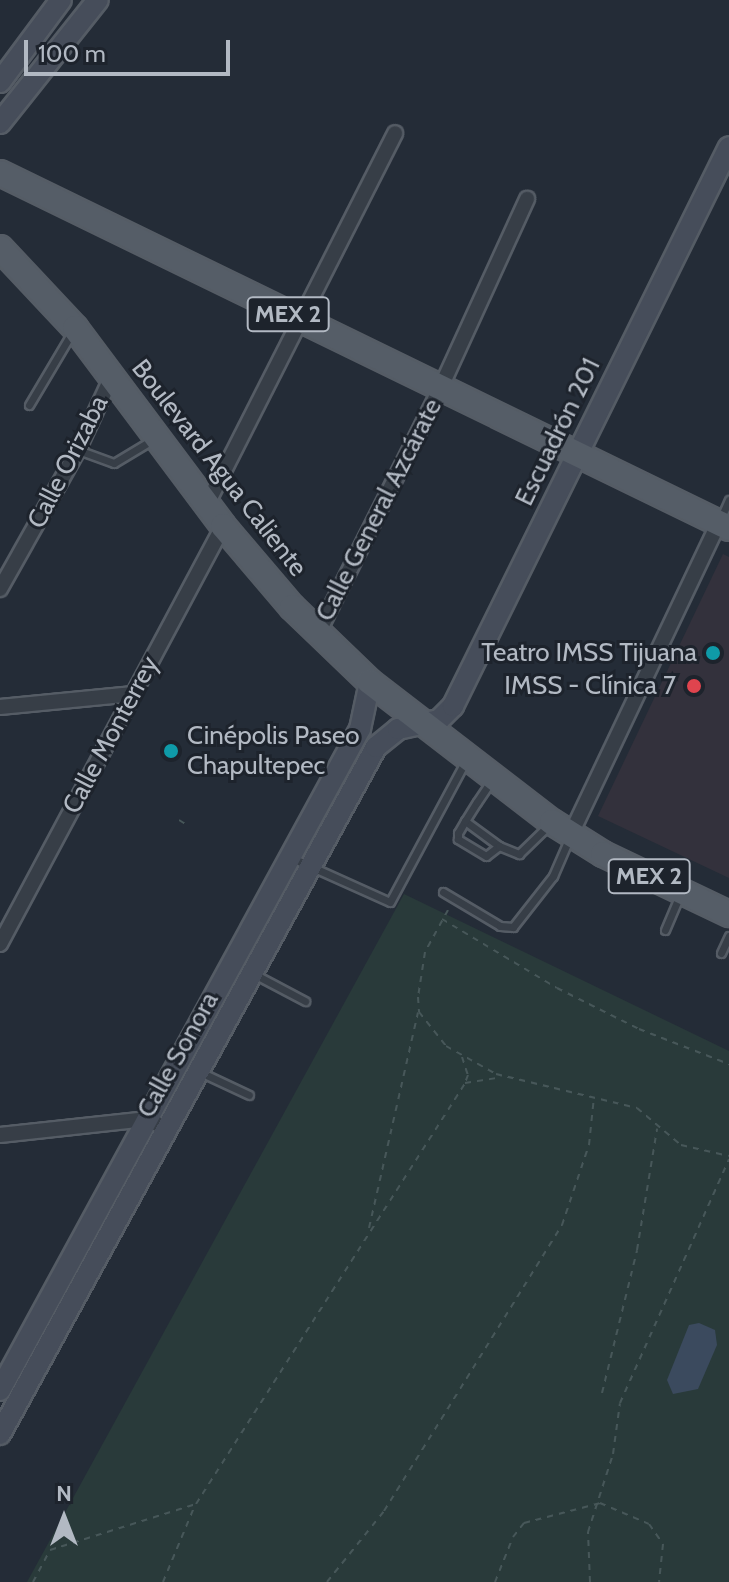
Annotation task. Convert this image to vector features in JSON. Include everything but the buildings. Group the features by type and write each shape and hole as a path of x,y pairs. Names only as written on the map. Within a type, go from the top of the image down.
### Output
{"main road":[{"name":"MEX 2","path":"0,173 724,525"},
{"name":"Boulevard Agua Caliente","path":"3,257 75,328 223,526 318,633 370,682 422,727 562,828 681,892 729,914"}],"street":[{"path":"0,82 61,0"},
{"path":"0,123 98,0"},
{"path":"206,506 395,133"},
{"name":"Escuadrón 201","path":"422,727 453,706 729,147"},
{"name":"Calle General Azcárate","path":"318,633 441,387 527,199"},
{"name":"Calle Orizaba","path":"0,589 78,450 112,376"},
{"path":"562,828 724,525"},
{"name":"Calle Monterrey","path":"0,944 223,526"},
{"name":"Calle Sonora","path":"0,1390 360,729 370,682"},
{"path":"0,707 133,694"},
{"name":"Calle Sonora","path":"0,1434 376,747 398,729 422,727"},
{"path":"0,1135 148,1119 167,1129"}],"lane":[{"path":"29,405 75,328"},
{"path":"78,450 114,463 157,437"},
{"path":"724,525 729,500"},
{"path":"290,857 308,868 390,902 467,760"},
{"path":"493,780 465,821 458,839 486,856 499,846"},
{"path":"465,821 499,846 519,854 562,828"},
{"path":"443,892 500,926 513,927 553,876 562,828"},
{"path":"665,930 681,892"},
{"path":"721,953 729,936"},
{"path":"252,973 305,1001"},
{"path":"198,1071 249,1095"}],"path":[{"path":"179,820 187,825"},
{"path":"368,1232 419,1007 425,952 455,899"},
{"path":"442,919 557,988 639,1029 729,1064"},
{"path":"419,1007 429,1027 461,1056 505,1076 637,1108 657,1128 681,1145 729,1157 620,1403 600,1503 588,1532 590,1582"},
{"path":"163,1582 196,1504 465,1083 468,1075 461,1056"},
{"path":"465,1083 505,1076"},
{"path":"327,1582 384,1511 562,1225 589,1145 594,1097"},
{"path":"602,1393 637,1250 657,1128"},
{"path":"495,1582 513,1537 524,1523 600,1503 649,1524 663,1544 659,1582"},
{"path":"33,1582 50,1550 196,1504"}],"shaded area":[{"name":"IMSS - Clínica 7","path":"723,554 729,557 729,878 598,816"},
{"path":"404,894 729,1051 729,1582 27,1582"}],"water":[{"path":"699,1323 715,1330 717,1345 698,1389 673,1394 667,1380 689,1325"}],"place":[{"name":"Teatro IMSS Tijuana","path":"713,653"},
{"name":"IMSS - Clínica 7","path":"694,686"},
{"name":"Cinépolis Paseo Chapultepec","path":"171,751"}]}
